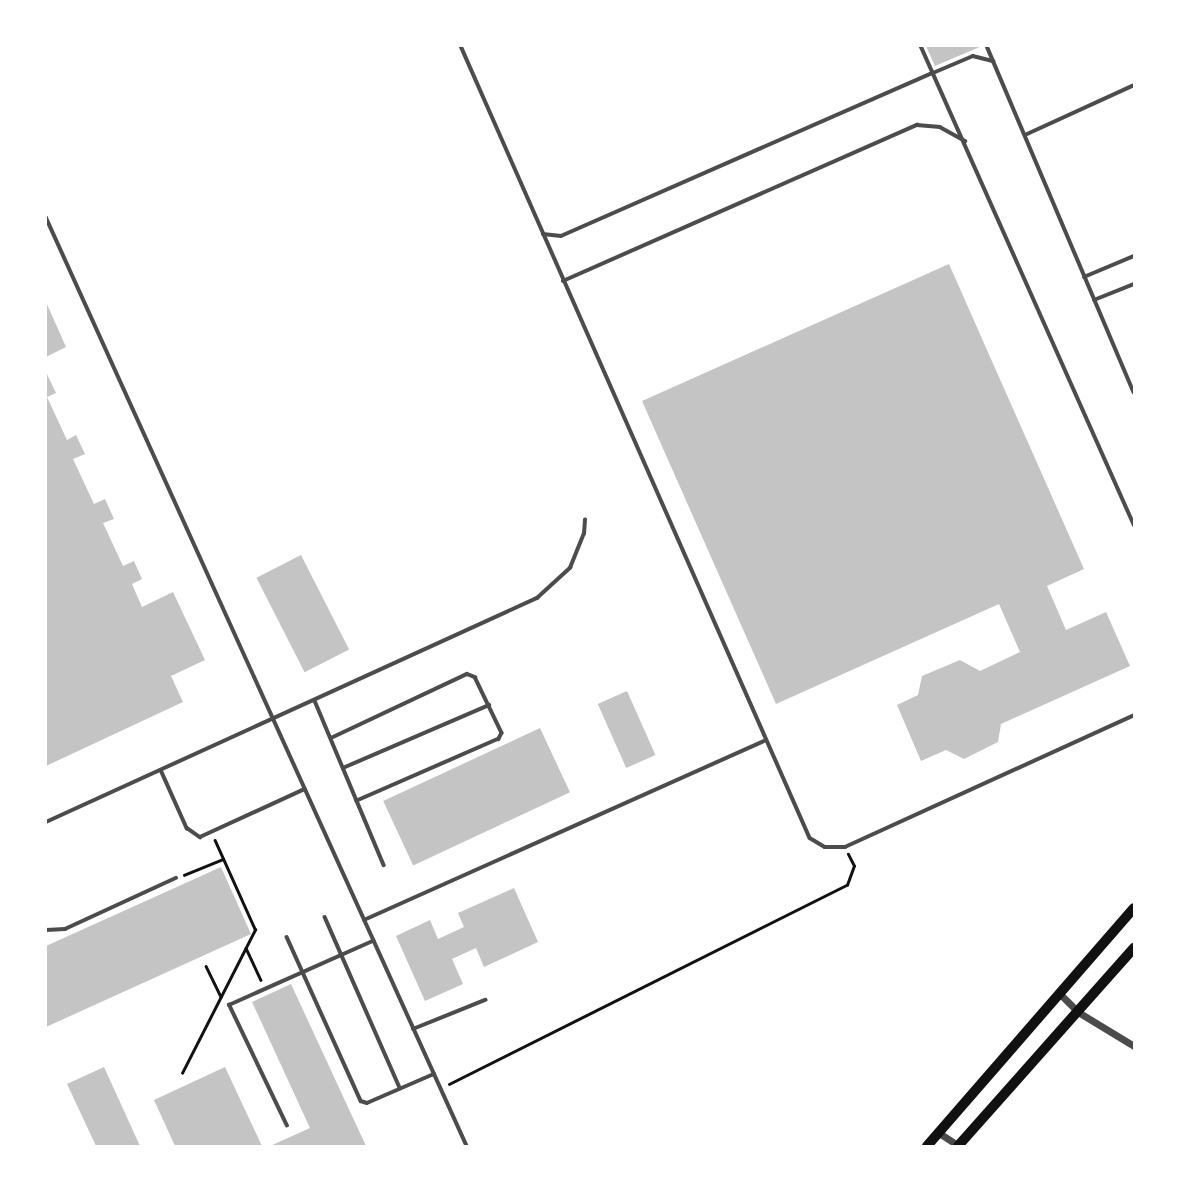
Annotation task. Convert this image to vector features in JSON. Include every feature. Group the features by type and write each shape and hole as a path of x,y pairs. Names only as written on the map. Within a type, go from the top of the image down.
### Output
{"main road":[{"path":"927,1146 1135,908"},
{"path":"958,1146 1135,948"}],"street":[{"path":"1059,993 1078,1012 1135,1046"},
{"path":"939,1133 958,1146"}],"lane":[{"path":"461,46 810,838 825,847 845,847 1135,715"},
{"path":"921,46 1135,525"},
{"path":"987,46 1135,392"},
{"path":"543,234 561,236 973,56 992,61"},
{"path":"1025,135 1135,85"},
{"path":"563,281 917,125 940,127 965,141"},
{"path":"46,217 272,721 467,1146"},
{"path":"1084,277 1135,256"},
{"path":"1094,300 1135,284"},
{"path":"46,822 537,598 570,569 584,534 585,520"},
{"path":"331,738 467,674 475,677 502,733 499,739 357,802"},
{"path":"316,701 384,865"},
{"path":"343,768 489,705"},
{"path":"364,920 765,741"},
{"path":"161,770 187,828 200,837 212,835 305,789"},
{"path":"46,930 65,929 176,878"},
{"path":"325,917 400,1089"},
{"path":"287,937 361,1101 367,1103 434,1074"},
{"path":"288,1126 229,1004 373,941"},
{"path":"413,1029 485,1000"}],"path":[{"path":"182,1073 255,930 212,835"},
{"path":"440,1088 847,885 854,866 845,847"},
{"path":"176,878 223,859"},
{"path":"246,948 264,987"},
{"path":"206,966 221,997 229,1004"}],"building":[{"path":"926,46 982,46 935,66"},
{"path":"949,264 1084,569 1047,586 1066,630 1106,612 1130,666 1001,724 998,742 964,759 946,750 921,761 897,705 918,695 922,676 960,660 980,671 1020,652 999,604 776,704 642,401"},
{"path":"46,302 66,347 46,357"},
{"path":"46,372 56,393 47,397 67,440 76,435 85,454 73,459 94,504 105,499 114,519 103,523 123,566 134,561 142,579 132,584 142,607 173,592 205,660 171,676 183,702 46,766"},
{"path":"301,555 349,649 305,672 256,578"},
{"path":"627,691 655,755 626,768 598,704"},
{"path":"540,728 570,792 413,865 383,801"},
{"path":"221,867 251,934 46,1027 46,946"},
{"path":"514,888 538,942 484,967 476,948 452,959 463,984 425,1001 396,936 430,920 438,939 464,927 458,913"},
{"path":"291,984 366,1146 270,1146 310,1128 252,1002"},
{"path":"104,1067 140,1146 96,1146 67,1084"},
{"path":"225,1067 262,1146 175,1146 154,1100"}]}
